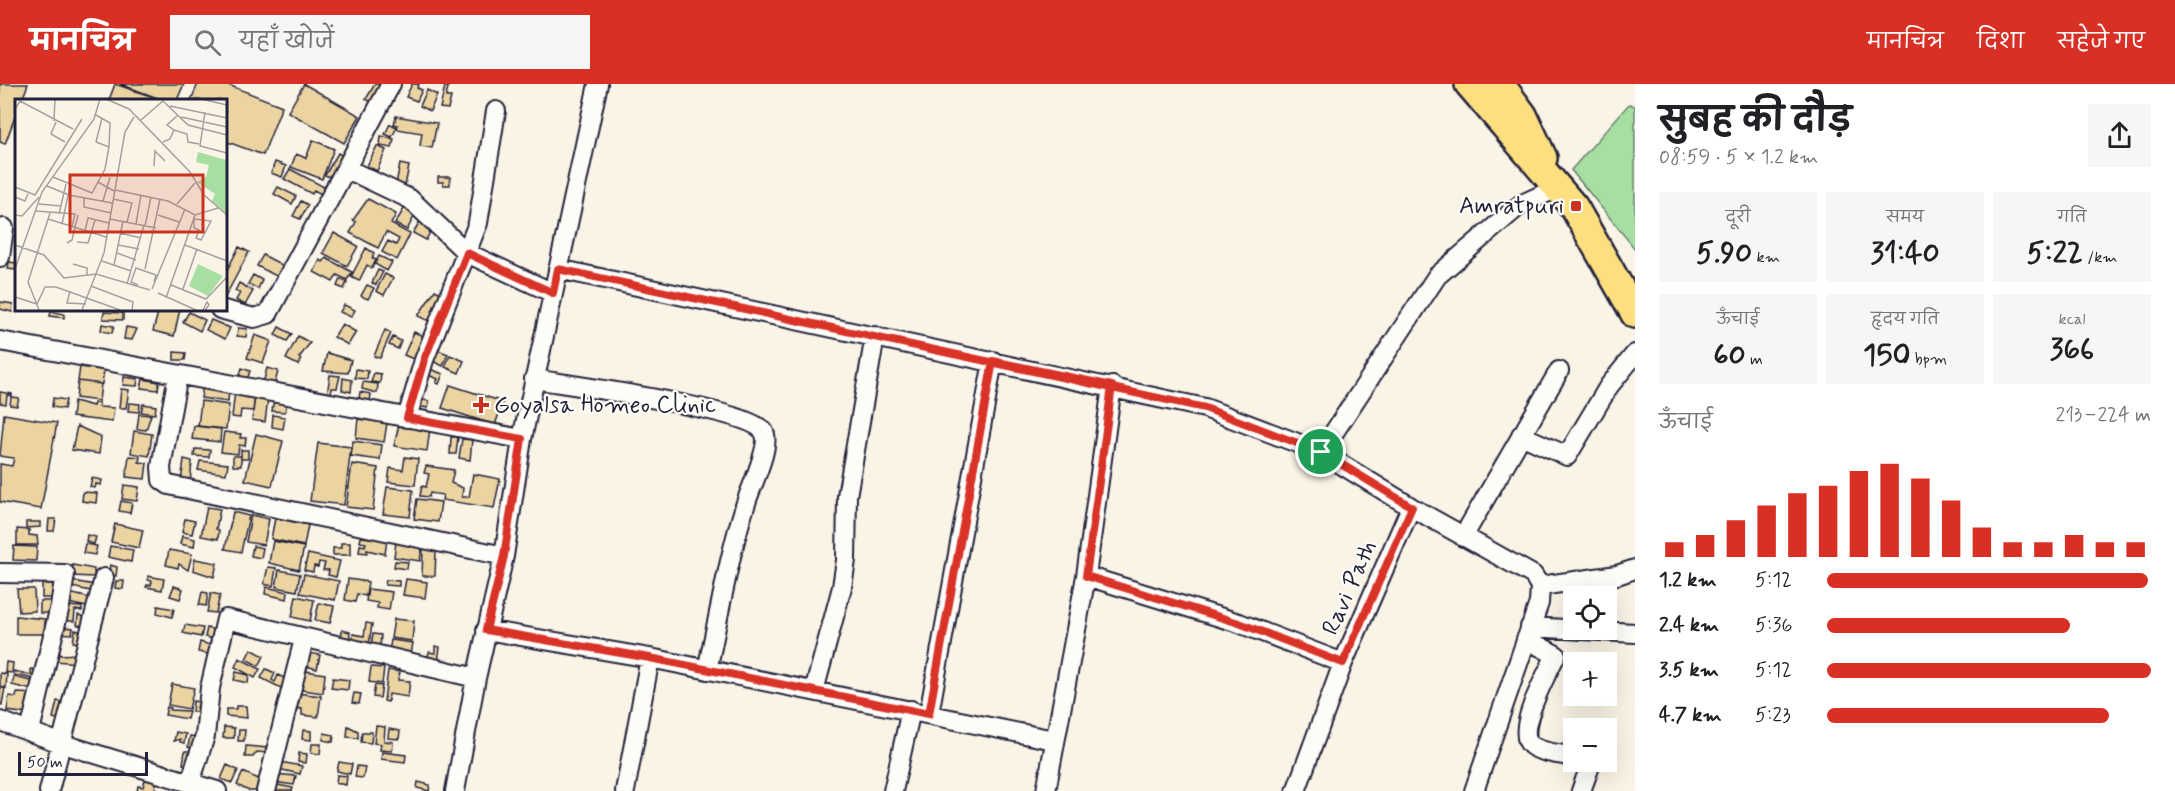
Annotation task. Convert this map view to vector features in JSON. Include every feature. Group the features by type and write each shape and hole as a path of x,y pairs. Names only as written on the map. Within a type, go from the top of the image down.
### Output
{"highway":[{"path":"1469,84 1484,105 1559,187 1574,207 1635,314"},
{"path":"1500,84 1523,115 1559,187"}],"street":[{"path":"224,310 254,318 268,314 391,84"},
{"path":"455,791 486,630 504,556 522,439 534,379 575,199 598,84"},
{"path":"407,418 424,360 467,253 483,200 496,111"},
{"path":"347,169 410,199 467,253 553,293"},
{"path":"1321,452 1437,276 1520,205 1559,187"},
{"path":"0,257 7,229"},
{"path":"558,269 1112,386 1205,408 1321,452 1463,537 1533,575 1540,586 1539,603 1474,791"},
{"path":"814,691 842,587 846,552 847,496 875,336"},
{"path":"0,341 522,439"},
{"path":"1521,435 1567,456 1609,386 1635,354"},
{"path":"929,714 993,361"},
{"path":"1463,537 1558,370"},
{"path":"178,375 161,467 162,480 169,486 504,556"},
{"path":"534,379 722,412 758,426 765,433 763,454 740,522 707,670"},
{"path":"1046,791 1086,576 1112,386"},
{"name":"Ravi Path","path":"1296,791 1343,663 1412,507"},
{"path":"1540,586 1617,575 1635,568"},
{"path":"0,573 65,574 60,606 30,731"},
{"path":"1086,576 1239,623 1343,663"},
{"path":"49,791 63,744 104,578"},
{"path":"190,783 205,736 210,688 226,619 476,678"},
{"path":"486,630 650,658 1054,740"},
{"path":"1528,633 1563,630"},
{"path":"1617,632 1635,633"},
{"path":"1528,633 1556,655"},
{"path":"1563,638 1526,723 1525,736 1532,746 1563,753"},
{"path":"266,791 304,639"},
{"path":"625,791 650,658"},
{"path":"893,791 911,710"},
{"path":"0,721 63,744 217,791"},
{"path":"1581,791 1588,772"}],"green space":[{"path":"1629,104 1635,106 1635,249 1571,170"}],"building":[{"path":"0,84 28,84 22,99 15,99 15,117 5,144 0,142"},
{"path":"115,84 159,99 109,99"},
{"path":"120,84 184,84 177,99 160,99"},
{"path":"198,84 226,84 282,106 263,155 226,141 226,99 191,99"},
{"path":"304,84 360,116 344,143 288,112"},
{"path":"375,84 384,84 373,103 366,99"},
{"path":"412,84 419,84 417,88 422,90 417,101 406,97"},
{"path":"445,86 448,87 446,97 451,97 448,109 440,108"},
{"path":"427,90 437,95 430,111 420,106"},
{"path":"396,116 437,123 432,148 420,146 422,133 397,129 398,125 394,124"},
{"path":"390,124 397,127 392,137 385,134"},
{"path":"381,136 394,139 392,148 380,146"},
{"path":"313,140 334,149 322,179 291,167 296,154 306,158"},
{"path":"377,146 386,150 377,171 367,166"},
{"path":"338,153 345,157 334,177 330,175 329,177 325,175"},
{"path":"275,162 286,166 282,177 271,173"},
{"path":"400,164 409,166 404,191 395,189"},
{"path":"290,169 326,188 323,195 314,190 312,194 284,179"},
{"path":"438,177 450,177 450,185 438,182"},
{"path":"278,187 296,196 292,204 274,194"},
{"path":"368,199 396,214 391,224 410,234 397,260 382,252 388,241 396,245 399,239 386,232 378,248 350,233 356,222 353,220"},
{"path":"301,201 308,205 300,219 293,216"},
{"path":"406,205 417,211 407,230 395,224"},
{"path":"420,221 432,228 426,240 413,233"},
{"path":"334,233 358,246 347,266 323,253"},
{"path":"239,247 249,252 226,295 226,272"},
{"path":"366,248 374,253 372,258 376,260 372,268 367,265 359,281 351,277"},
{"path":"263,255 288,268 282,279 257,266"},
{"path":"379,256 392,262 387,271 375,264"},
{"path":"326,258 352,272 347,280 337,275 333,282 314,272 320,260 323,262"},
{"path":"9,262 15,263 15,270 8,269"},
{"path":"378,270 383,272 376,285 372,283"},
{"path":"385,274 393,278 384,295 376,291"},
{"path":"253,275 262,280 258,289 248,284"},
{"path":"340,279 347,282 344,289 337,286"},
{"path":"239,283 253,291 245,305 236,300 240,293 235,291"},
{"path":"367,285 374,288 368,299 361,296"},
{"path":"435,290 443,294 429,321 418,316"},
{"path":"0,302 13,304 12,312 0,309"},
{"path":"344,305 355,310 351,317 340,312"},
{"path":"159,310 180,310 174,336 153,331"},
{"path":"51,311 64,314 64,318 50,316"},
{"path":"104,312 123,313 123,320 103,319"},
{"path":"189,312 205,320 200,331 183,322"},
{"path":"211,320 230,328 225,339 206,330"},
{"path":"102,324 114,326 112,333 101,331"},
{"path":"342,324 356,332 348,345 334,337"},
{"path":"126,327 137,329 132,340 124,339"},
{"path":"279,327 292,334 287,341 275,335"},
{"path":"238,328 247,329 246,337 237,336"},
{"path":"385,330 391,333 380,358 374,356"},
{"path":"414,332 423,336 420,345 424,347 418,361 404,355"},
{"path":"255,335 271,341 263,363 247,358"},
{"path":"298,336 310,343 299,358 301,360 298,365 286,359"},
{"path":"393,337 401,341 398,349 389,345"},
{"path":"435,349 448,354 443,366 430,360"},
{"path":"174,352 186,353 185,360 174,360"},
{"path":"327,353 351,360 348,373 323,371"},
{"path":"450,355 464,361 459,373 445,367"},
{"path":"80,367 104,370 102,384 78,381"},
{"path":"242,368 250,371 247,380 239,378"},
{"path":"267,368 278,371 274,387 263,384"},
{"path":"356,369 368,371 367,379 355,378"},
{"path":"430,369 443,374 439,384 436,383 438,379 428,375"},
{"path":"374,373 381,374 380,383 371,382"},
{"path":"330,375 340,376 337,388 332,388 330,399 326,401"},
{"path":"124,377 138,379 137,386 123,385"},
{"path":"343,378 352,380 351,392 342,390"},
{"path":"143,379 159,382 158,390 141,388"},
{"path":"78,381 101,384 99,401 76,398"},
{"path":"363,382 378,384 377,393 362,389"},
{"path":"203,384 229,387 228,402 201,398"},
{"path":"450,385 503,402 495,425 442,408"},
{"path":"121,389 129,390 126,408 119,408"},
{"path":"235,391 255,393 253,411 241,410 240,418 232,417"},
{"path":"0,392 12,394 12,396 7,395 6,404 0,403"},
{"path":"360,392 371,394 369,408 358,406"},
{"path":"11,397 19,398 17,406 10,405"},
{"path":"255,397 268,398 265,422 252,420"},
{"path":"53,398 66,400 64,409 52,407"},
{"path":"274,399 287,400 285,412 272,411"},
{"path":"418,399 429,401 428,408 417,406"},
{"path":"74,401 93,406 94,403 99,403 99,407 114,408 112,422 72,417"},
{"path":"201,401 229,405 226,429 198,426"},
{"path":"129,403 140,404 139,412 128,411"},
{"path":"143,404 156,406 155,414 141,412"},
{"path":"4,414 57,423 41,509 0,502 0,464 12,466 14,458 0,456"},
{"path":"139,414 151,415 146,430 137,429"},
{"path":"273,415 285,417 283,429 272,427"},
{"path":"358,419 387,423 384,442 356,438"},
{"path":"399,424 430,428 427,451 394,446"},
{"path":"77,426 101,437 99,454 72,450"},
{"path":"194,426 221,429 220,442 192,439"},
{"path":"134,431 152,434 149,456 131,453"},
{"path":"224,432 241,434 240,438 246,438 245,446 239,445 238,454 221,452"},
{"path":"256,434 283,441 272,486 245,480"},
{"path":"451,437 458,437 456,454 450,454"},
{"path":"462,439 472,440 470,460 459,458"},
{"path":"353,441 382,445 380,460 351,456"},
{"path":"318,443 351,447 344,505 310,501"},
{"path":"195,449 210,450 209,457 194,456"},
{"path":"241,450 248,450 248,459 241,459"},
{"path":"129,456 140,457 139,462 147,463 145,479 126,477"},
{"path":"233,456 241,456 241,466 233,466"},
{"path":"405,457 418,459 415,485 388,482 390,468 403,470"},
{"path":"184,459 192,461 190,484 181,483"},
{"path":"200,461 228,464 226,474 198,470"},
{"path":"352,464 378,468 373,510 346,507"},
{"path":"426,466 454,470 451,483 463,488 462,497 469,497 473,474 500,479 494,508 442,500 443,495 430,493 429,497 420,496 422,486 426,487 429,474 424,473"},
{"path":"92,478 102,480 101,485 96,484 95,488 90,487"},
{"path":"124,485 139,487 137,501 122,499"},
{"path":"387,487 413,490 410,517 383,514"},
{"path":"83,492 97,493 96,503 82,501"},
{"path":"417,499 441,502 438,522 414,519"},
{"path":"121,501 132,503 130,513 119,511"},
{"path":"207,507 220,509 216,529 219,530 218,539 201,536"},
{"path":"233,512 249,516 241,552 225,549"},
{"path":"251,515 269,519 264,545 246,542"},
{"path":"275,518 308,525 304,546 271,539"},
{"path":"49,519 56,519 54,531 48,531"},
{"path":"185,519 195,521 192,534 182,532"},
{"path":"26,522 40,522 40,527 26,528"},
{"path":"115,524 143,530 139,548 111,542"},
{"path":"17,529 29,530 29,535 37,536 38,545 17,545"},
{"path":"87,535 96,537 94,544 86,542"},
{"path":"182,536 195,539 194,547 180,544"},
{"path":"361,537 387,540 385,554 367,550 367,553 359,552 360,545 365,546 366,543 360,542"},
{"path":"273,541 304,547 299,570 269,563"},
{"path":"396,542 422,546 420,561 394,557"},
{"path":"341,543 350,543 350,555 333,555 333,548 341,548"},
{"path":"85,544 97,546 95,555 83,553"},
{"path":"14,546 37,547 36,561 13,560"},
{"path":"110,546 133,550 131,562 108,557"},
{"path":"253,546 263,548 261,558 251,556"},
{"path":"423,549 436,550 435,576 422,576"},
{"path":"169,550 192,554 188,570 179,564 178,568 166,565"},
{"path":"308,554 340,561 336,577 328,575 329,570 323,570 325,563 319,562 318,567 314,566 313,572 304,570"},
{"path":"195,559 217,563 214,577 193,570"},
{"path":"395,561 408,562 407,569 394,567"},
{"path":"73,565 94,569 94,577 72,576"},
{"path":"110,565 117,567 116,576 108,575"},
{"path":"268,567 276,568 273,586 264,584"},
{"path":"279,570 300,574 297,591 276,587"},
{"path":"304,574 339,581 335,600 300,593"},
{"path":"148,576 164,579 162,590 146,587 151,585 152,581 148,580"},
{"path":"348,579 368,582 366,596 357,594 355,602 345,600"},
{"path":"406,579 427,582 425,598 403,595"},
{"path":"386,580 399,581 399,586 385,585"},
{"path":"72,581 95,585 96,592 71,587"},
{"path":"116,581 124,581 123,589 115,588"},
{"path":"42,583 53,584 52,598 42,598"},
{"path":"174,586 183,589 180,599 170,596"},
{"path":"266,587 288,592 287,599 265,594"},
{"path":"17,589 34,589 35,611 19,612"},
{"path":"368,589 392,592 389,610 377,608 378,603 366,601"},
{"path":"202,592 208,593 206,606 199,605"},
{"path":"69,593 94,599 92,608 68,603"},
{"path":"211,593 220,595 216,613 207,612"},
{"path":"296,596 314,600 310,621 292,617"},
{"path":"40,601 56,601 56,613 40,613"},
{"path":"319,603 334,606 330,623 315,620"},
{"path":"68,606 82,607 82,611 75,610 74,621 66,621"},
{"path":"158,606 174,609 172,617 157,613"},
{"path":"78,615 85,617 83,626 77,625"},
{"path":"16,616 45,619 45,634 16,634"},
{"path":"394,619 414,621 412,641 391,638"},
{"path":"366,623 372,624 369,645 352,643 353,634 364,636"},
{"path":"185,625 203,628 201,637 183,633"},
{"path":"63,627 73,628 72,634 58,633"},
{"path":"207,628 220,631 218,640 205,637"},
{"path":"75,630 84,632 82,644 73,642"},
{"path":"342,630 350,632 349,644 341,643"},
{"path":"373,634 381,635 380,647 371,646"},
{"path":"391,640 413,643 411,655 389,652"},
{"path":"200,642 210,645 208,654 198,652"},
{"path":"435,646 440,647 438,662 427,660 429,652 435,653"},
{"path":"251,649 264,656 259,666 246,659"},
{"path":"56,652 60,652 60,655 78,654 77,663 56,661"},
{"path":"305,652 320,655 317,669 302,665"},
{"path":"239,658 260,669 255,678 235,667"},
{"path":"6,662 13,663 12,673 5,672"},
{"path":"371,667 384,668 382,684 369,682"},
{"path":"31,669 40,670 38,680 14,675 14,671 31,675"},
{"path":"266,669 275,673 272,680 275,682 278,675 288,680 283,689 261,678"},
{"path":"299,670 325,674 323,693 296,689"},
{"path":"388,670 400,672 398,680 410,681 408,697 389,694 388,702 384,701"},
{"path":"236,672 249,675 248,683 234,680"},
{"path":"0,673 7,674 6,688 0,687"},
{"path":"14,677 36,682 32,690 12,685"},
{"path":"333,678 349,680 348,690 331,688"},
{"path":"172,684 194,688 189,709 168,705"},
{"path":"375,685 382,686 380,698 373,697"},
{"path":"0,688 5,688 2,705 0,704"},
{"path":"17,693 35,694 29,714 7,711 9,696 16,697"},
{"path":"296,693 321,696 318,717 302,715 302,709 294,708"},
{"path":"354,693 361,694 359,704 352,703"},
{"path":"57,701 69,703 65,721 53,718"},
{"path":"193,701 207,703 203,708 197,707 196,712 192,712"},
{"path":"236,706 246,706 247,718 226,716 226,709 236,709"},
{"path":"167,707 171,708 170,710 189,711 187,719 165,715"},
{"path":"348,726 358,731 358,738 347,737"},
{"path":"376,726 385,727 384,741 393,742 392,751 380,750 381,744 374,743"},
{"path":"224,727 234,728 234,738 223,738"},
{"path":"389,729 400,731 399,739 388,738"},
{"path":"239,730 245,730 244,741 238,741"},
{"path":"303,730 311,731 311,740 302,739"},
{"path":"176,732 186,734 184,743 180,742 180,739 174,741"},
{"path":"362,732 372,732 371,743 361,742"},
{"path":"324,733 334,735 333,742 323,740"},
{"path":"190,736 197,737 195,749 188,747"},
{"path":"312,744 321,744 320,754 311,753"},
{"path":"246,746 268,748 267,753 257,752 253,757 245,757"},
{"path":"185,751 192,751 191,765 183,764"},
{"path":"382,752 406,755 405,762 381,759"},
{"path":"299,753 307,754 306,763 298,762"},
{"path":"280,762 302,766 300,774 278,769"},
{"path":"339,762 352,764 350,774 337,771"},
{"path":"227,765 238,770 232,783 221,779"},
{"path":"357,766 365,767 363,778 355,777"},
{"path":"243,772 263,781 259,791 249,791 237,785"},
{"path":"274,774 296,776 294,785 273,782"},
{"path":"337,775 347,776 346,785 336,783"},
{"path":"145,780 156,782 155,791 137,791 138,786 143,787"},
{"path":"418,782 430,785 429,791 417,788"},
{"path":"273,784 293,788 292,791 272,791"}],"place":[{"name":"Amratpuri","path":"1576,206"},
{"name":"Goyalsa Homeo Clinic","path":"481,405"}],"route":[{"path":"1321,452 1205,408 1112,386 558,269 553,293 486,264 467,253 424,360 407,418 522,439 504,556 486,630 650,658 929,714 993,361 1112,386 1086,576 1239,623 1343,663 1412,507 1321,452"}]}
